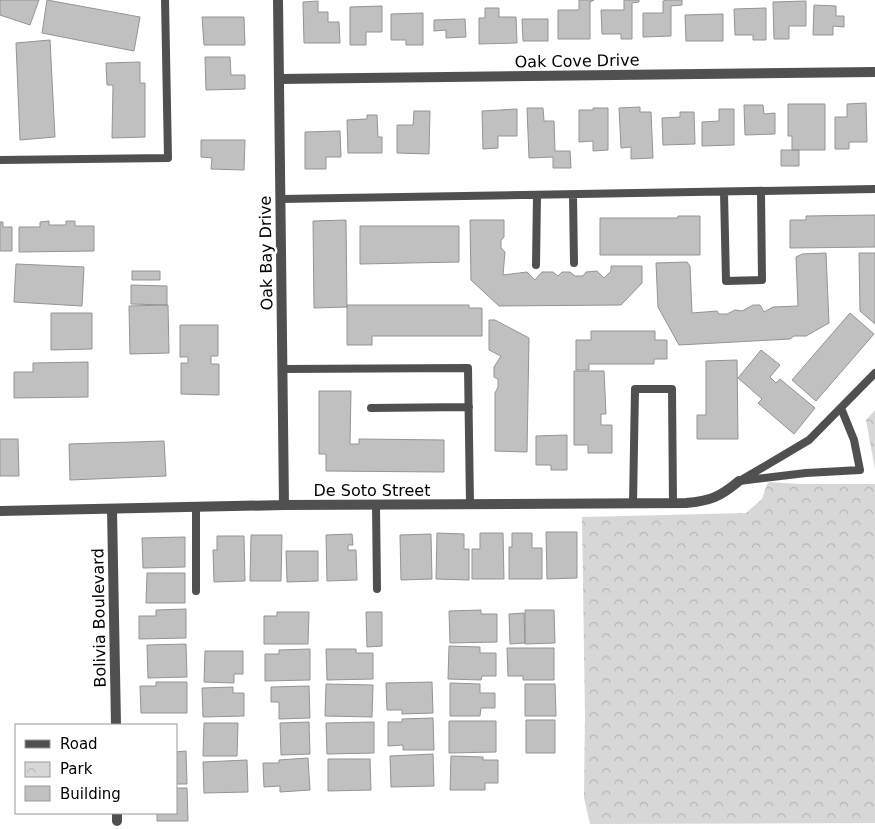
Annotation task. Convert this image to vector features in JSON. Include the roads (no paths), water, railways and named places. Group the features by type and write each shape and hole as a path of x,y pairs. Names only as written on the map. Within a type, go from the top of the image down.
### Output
{"street":[{"name":"Oak Bay Drive","path":"278,0 284,506"},
{"name":"Oak Cove Drive","path":"280,79 875,72"},
{"name":"De Soto Street","path":"0,512 284,506 702,502 722,496 739,481"},
{"name":"Bolivia Boulevard","path":"112,510 116,724"}],"lane":[{"path":"0,160 168,158 165,0"},
{"path":"280,199 875,189"},
{"path":"724,192 726,281 762,280 761,192"},
{"path":"573,195 574,263"},
{"path":"536,265 537,196"},
{"path":"282,369 468,368 470,504"},
{"path":"739,481 809,440 875,373"},
{"path":"633,504 635,389 672,389 673,503"},
{"path":"371,408 469,407"},
{"path":"739,481 806,473 860,470 854,440 841,408"},
{"path":"376,505 377,589"},
{"path":"196,508 196,591"}]}
